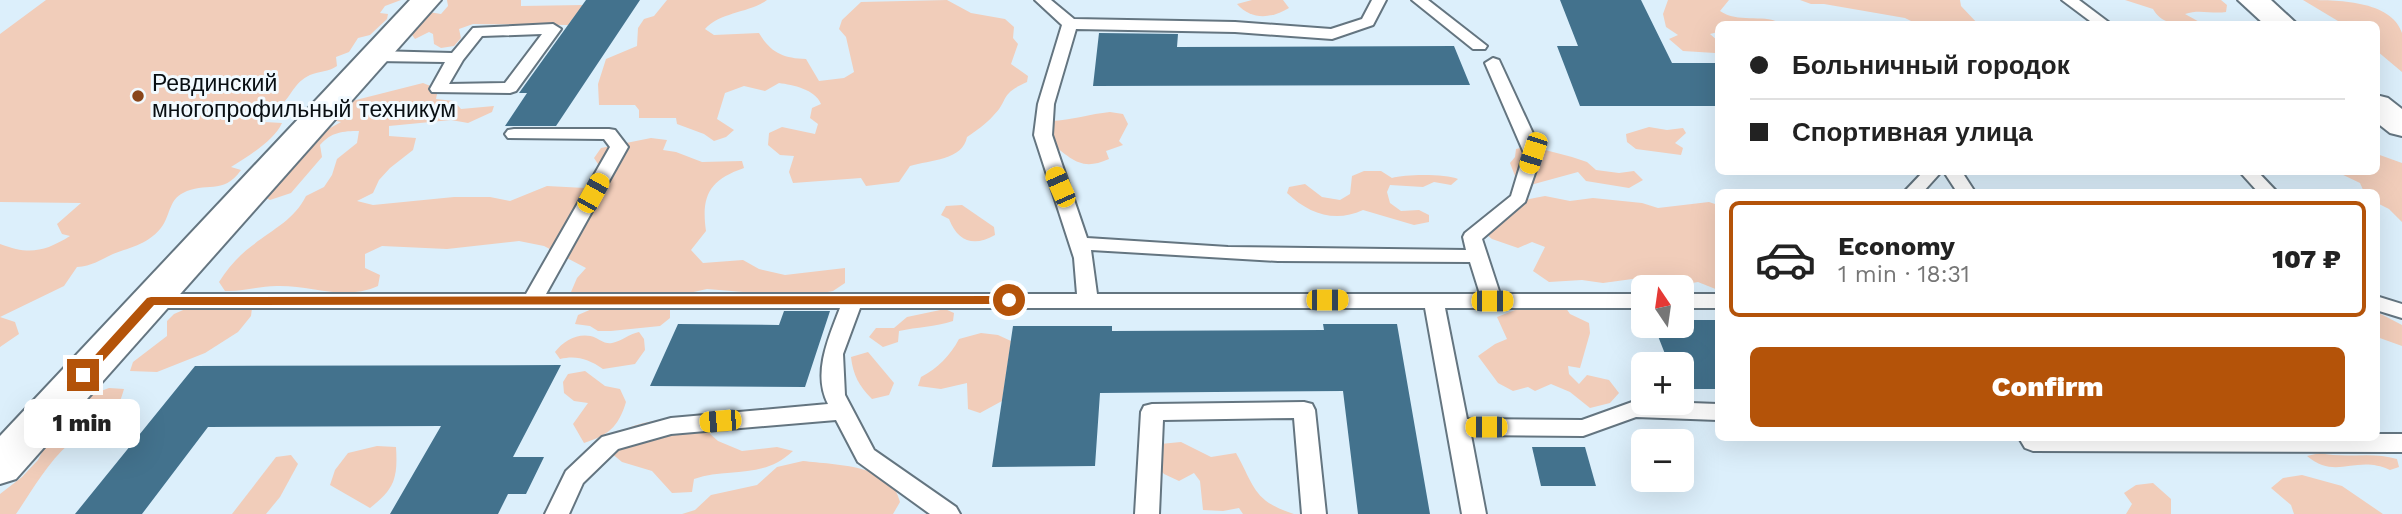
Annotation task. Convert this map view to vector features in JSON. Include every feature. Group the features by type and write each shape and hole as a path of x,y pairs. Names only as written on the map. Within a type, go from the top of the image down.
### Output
{"street":[{"path":"0,466 426,0"},
{"path":"2253,0 2278,21"},
{"path":"2380,107 2402,126"}],"lane":[{"path":"1042,0 1070,24 1234,27 1332,34 1368,22 1379,0"},
{"path":"1419,0 1479,46"},
{"path":"2069,0 2099,21"},
{"path":"1070,24 1046,104 1043,135 1053,172 1067,203 1084,258 1087,300"},
{"path":"553,29 510,88 438,89 456,58 478,31 553,29"},
{"path":"375,55 456,58"},
{"path":"1492,301 1472,237 1519,198 1533,153 1493,63"},
{"path":"514,134 609,134 619,148 533,300"},
{"path":"1916,189 1929,175"},
{"path":"2252,175 2266,189"},
{"path":"1079,243 1158,252 1311,258 1478,256"},
{"path":"853,300 833,354 834,395 866,456 948,514"},
{"path":"151,301 1631,301"},
{"path":"1434,301 1474,514"},
{"path":"1694,301 1715,301"},
{"path":"2380,304 2402,310"},
{"path":"1458,427 1583,428 1635,409 1715,412"},
{"path":"1147,514 1152,412 1304,410 1314,514"},
{"path":"557,514 574,477 610,443 671,426 843,411"},
{"path":"2032,441 2402,443"}],"shaded area":[{"name":"Ревдинский многопрофильный техникум","path":"46,0 401,0 385,6 380,13 388,14 387,19 370,35 358,38 349,52 336,57 337,66 310,75 297,85 265,122 282,123 278,129 260,148 231,167 241,170 234,178 221,186 183,193 173,203 163,225 152,237 92,264 77,267 64,286 0,317 0,244 28,251 61,241 70,236 62,234 57,224 81,203 0,202 0,34"},
{"path":"447,0 521,0 521,6 583,5 568,25 473,24 459,29 461,38 454,46 441,48 434,44 433,34 429,32 415,39 410,32 413,25 425,21 429,12 441,14 448,6"},
{"path":"667,0 767,0 718,19 705,29 714,35 759,33 778,53 806,59 819,81 844,78 854,72 846,37 839,29 842,20 861,2 947,0 971,13 1005,19 1014,27 1013,38 1018,44 1011,64 1028,76 1027,82 1008,94 998,110 984,125 967,137 959,150 945,158 910,166 899,182 866,186 861,178 793,183 789,172 794,156 780,155 768,145 769,133 782,127 815,134 818,124 810,118 812,108 821,104 814,95 803,89 779,83 765,91 744,86 725,93 717,119 734,130 726,137 714,141 704,134 677,124 676,118 639,118 639,110 635,105 599,105 598,84 606,59 637,46 638,28 644,19 654,16"},
{"path":"1252,0 1283,0 1289,8 1262,16 1249,13 1237,4"},
{"path":"1668,0 1729,0 1720,11 1727,15 1775,21 1715,21 1715,33 1710,34 1715,38 1715,53 1683,51 1669,39 1678,35 1666,27 1663,14"},
{"path":"1800,0 1960,0 1961,6 1975,21 1911,21 1824,4 1811,4"},
{"path":"2125,0 2221,0 2227,5 2226,12 2185,14 2198,21 2166,21 2153,9"},
{"path":"2303,0 2361,4 2387,14 2396,22 2402,33 2402,72 2380,54 2380,21 2338,21"},
{"path":"423,83 438,89 436,99 454,101 461,109 494,106 492,112 468,123 451,120 389,126 389,136 416,138 413,150 390,168 379,180 373,193 357,201 373,205 454,197 490,197 510,201 547,186 585,188 604,173 594,158 601,148 651,138 667,140 663,150 702,162 742,161 744,168 723,178 710,191 705,208 706,231 691,250 703,263 743,260 759,269 785,275 845,268 845,283 833,291 801,297 707,289 680,295 590,301 571,292 577,278 586,268 544,246 519,241 447,249 382,246 365,254 365,268 380,275 378,286 365,290 341,293 273,286 225,291 219,282 234,262 289,218 306,196 324,187 332,175 337,159 357,143 359,131 333,135 320,145 322,157 291,193 270,200 261,195 314,137 341,122 319,117 344,103"},
{"path":"1110,112 1123,114 1128,124 1119,141 1123,145 1106,151 1109,159 1083,164 1050,143 1051,121"},
{"path":"1649,127 1667,130 1683,128 1686,133 1675,143 1683,148 1681,155 1636,149 1627,142 1626,134"},
{"path":"1530,146 1587,162 1596,170 1619,173 1634,171 1643,180 1629,188 1586,181 1578,172 1523,187 1514,182 1515,176 1510,163 1515,157 1516,149"},
{"path":"2380,155 2402,163 2402,222 2380,204 2380,189 2363,189 2360,183 2343,175 2380,175"},
{"path":"1364,171 1381,171 1392,178 1426,175 1458,179 1451,185 1434,182 1423,187 1390,185 1387,192 1390,203 1401,211 1419,210 1429,215 1429,222 1414,225 1363,210 1342,216 1323,214 1304,206 1287,193 1289,187 1305,184 1322,197 1340,200 1350,194 1352,176"},
{"path":"1545,196 1570,201 1593,198 1642,203 1658,208 1709,202 1715,204 1715,289 1694,283 1694,275 1631,275 1631,279 1603,283 1582,280 1549,282 1533,271 1545,247 1532,242 1518,248 1492,239 1481,230 1479,222 1510,204"},
{"path":"962,205 994,227 995,235 974,241 957,233 949,219 941,215 946,206"},
{"path":"206,300 252,308 251,316 238,332 205,353 157,372 130,371 133,362 167,336 167,321 174,314"},
{"path":"1524,301 1561,301 1570,314 1589,323 1590,333 1580,368 1568,366 1569,374 1579,384 1587,375 1609,380 1619,393 1610,403 1590,408 1570,392 1551,384 1535,391 1528,387 1513,391 1498,383 1478,356 1507,339 1497,317 1515,310"},
{"path":"616,304 662,305 670,309 670,318 660,326 611,331 598,331 590,326 575,324 578,315 594,308"},
{"path":"945,309 954,313 953,321 899,331 898,342 883,347 869,337 876,328 894,328 907,317"},
{"path":"2380,314 2402,325 2402,346 2380,338"},
{"path":"0,317 15,322 19,334 0,347"},
{"path":"639,332 644,339 645,350 635,364 603,369 582,359 560,359 555,352 568,340 579,336 590,336 610,343"},
{"path":"981,333 998,335 1011,341 1002,401 980,413 968,409 967,383 941,389 918,386 921,377 943,361 959,339"},
{"path":"868,352 894,383 889,395 872,399 857,380 851,357"},
{"path":"585,371 605,386 620,389 626,402 611,429 584,443 573,424 588,403 574,401 564,393 563,382 568,374"},
{"path":"109,388 124,389 120,402 109,418 78,437 61,452 16,514 0,514 0,494 38,460 56,424 87,396"},
{"path":"666,419 698,423 718,441 742,451 777,447 793,451 770,466 694,479 692,492 672,493 652,471 622,462 605,448 624,430"},
{"path":"1181,442 1211,457 1236,453 1252,484 1263,498 1270,504 1294,514 1243,514 1239,508 1223,511 1203,510 1200,481 1194,473 1179,481 1164,474 1150,458 1160,444"},
{"path":"377,446 396,447 396,467 389,489 370,508 330,485 335,470 348,453"},
{"path":"2320,453 2388,457 2397,459 2399,467 2390,470 2366,465 2328,466 2307,456"},
{"path":"291,455 298,464 280,497 266,514 232,514 276,457"},
{"path":"803,461 846,466 874,473 895,489 900,502 893,514 682,514 695,510 711,495 757,485 777,467"},
{"path":"2302,475 2342,486 2383,514 2294,514 2291,505 2271,488 2283,478"},
{"path":"2153,483 2171,499 2171,514 2126,514 2132,504 2124,493 2136,485"}],"building":[{"path":"586,0 640,0 556,126 505,126 527,93 519,93"},
{"path":"1560,0 1641,0 1672,63 1715,63 1715,106 1580,106 1557,46 1578,46"},
{"path":"1099,33 1178,34 1177,47 1454,46 1470,85 1093,86"},
{"path":"784,311 830,311 805,387 650,386 678,324 779,325"},
{"path":"1694,320 1715,320 1715,389 1694,389 1694,352 1664,352 1659,338 1694,338"},
{"path":"1323,324 1397,324 1430,514 1358,514 1343,391 1100,393 1095,466 992,467 1013,326 1112,326 1112,331 1324,330"},
{"path":"561,365 513,457 544,457 526,494 508,494 498,514 390,514 441,426 208,427 142,514 75,514 195,366"},
{"path":"1532,447 1585,447 1596,486 1541,486"}],"place":[{"name":"Ревдинский многопрофильный техникум","path":"138,96"}],"route":[{"path":"83,375 151,301 1009,300"}]}
